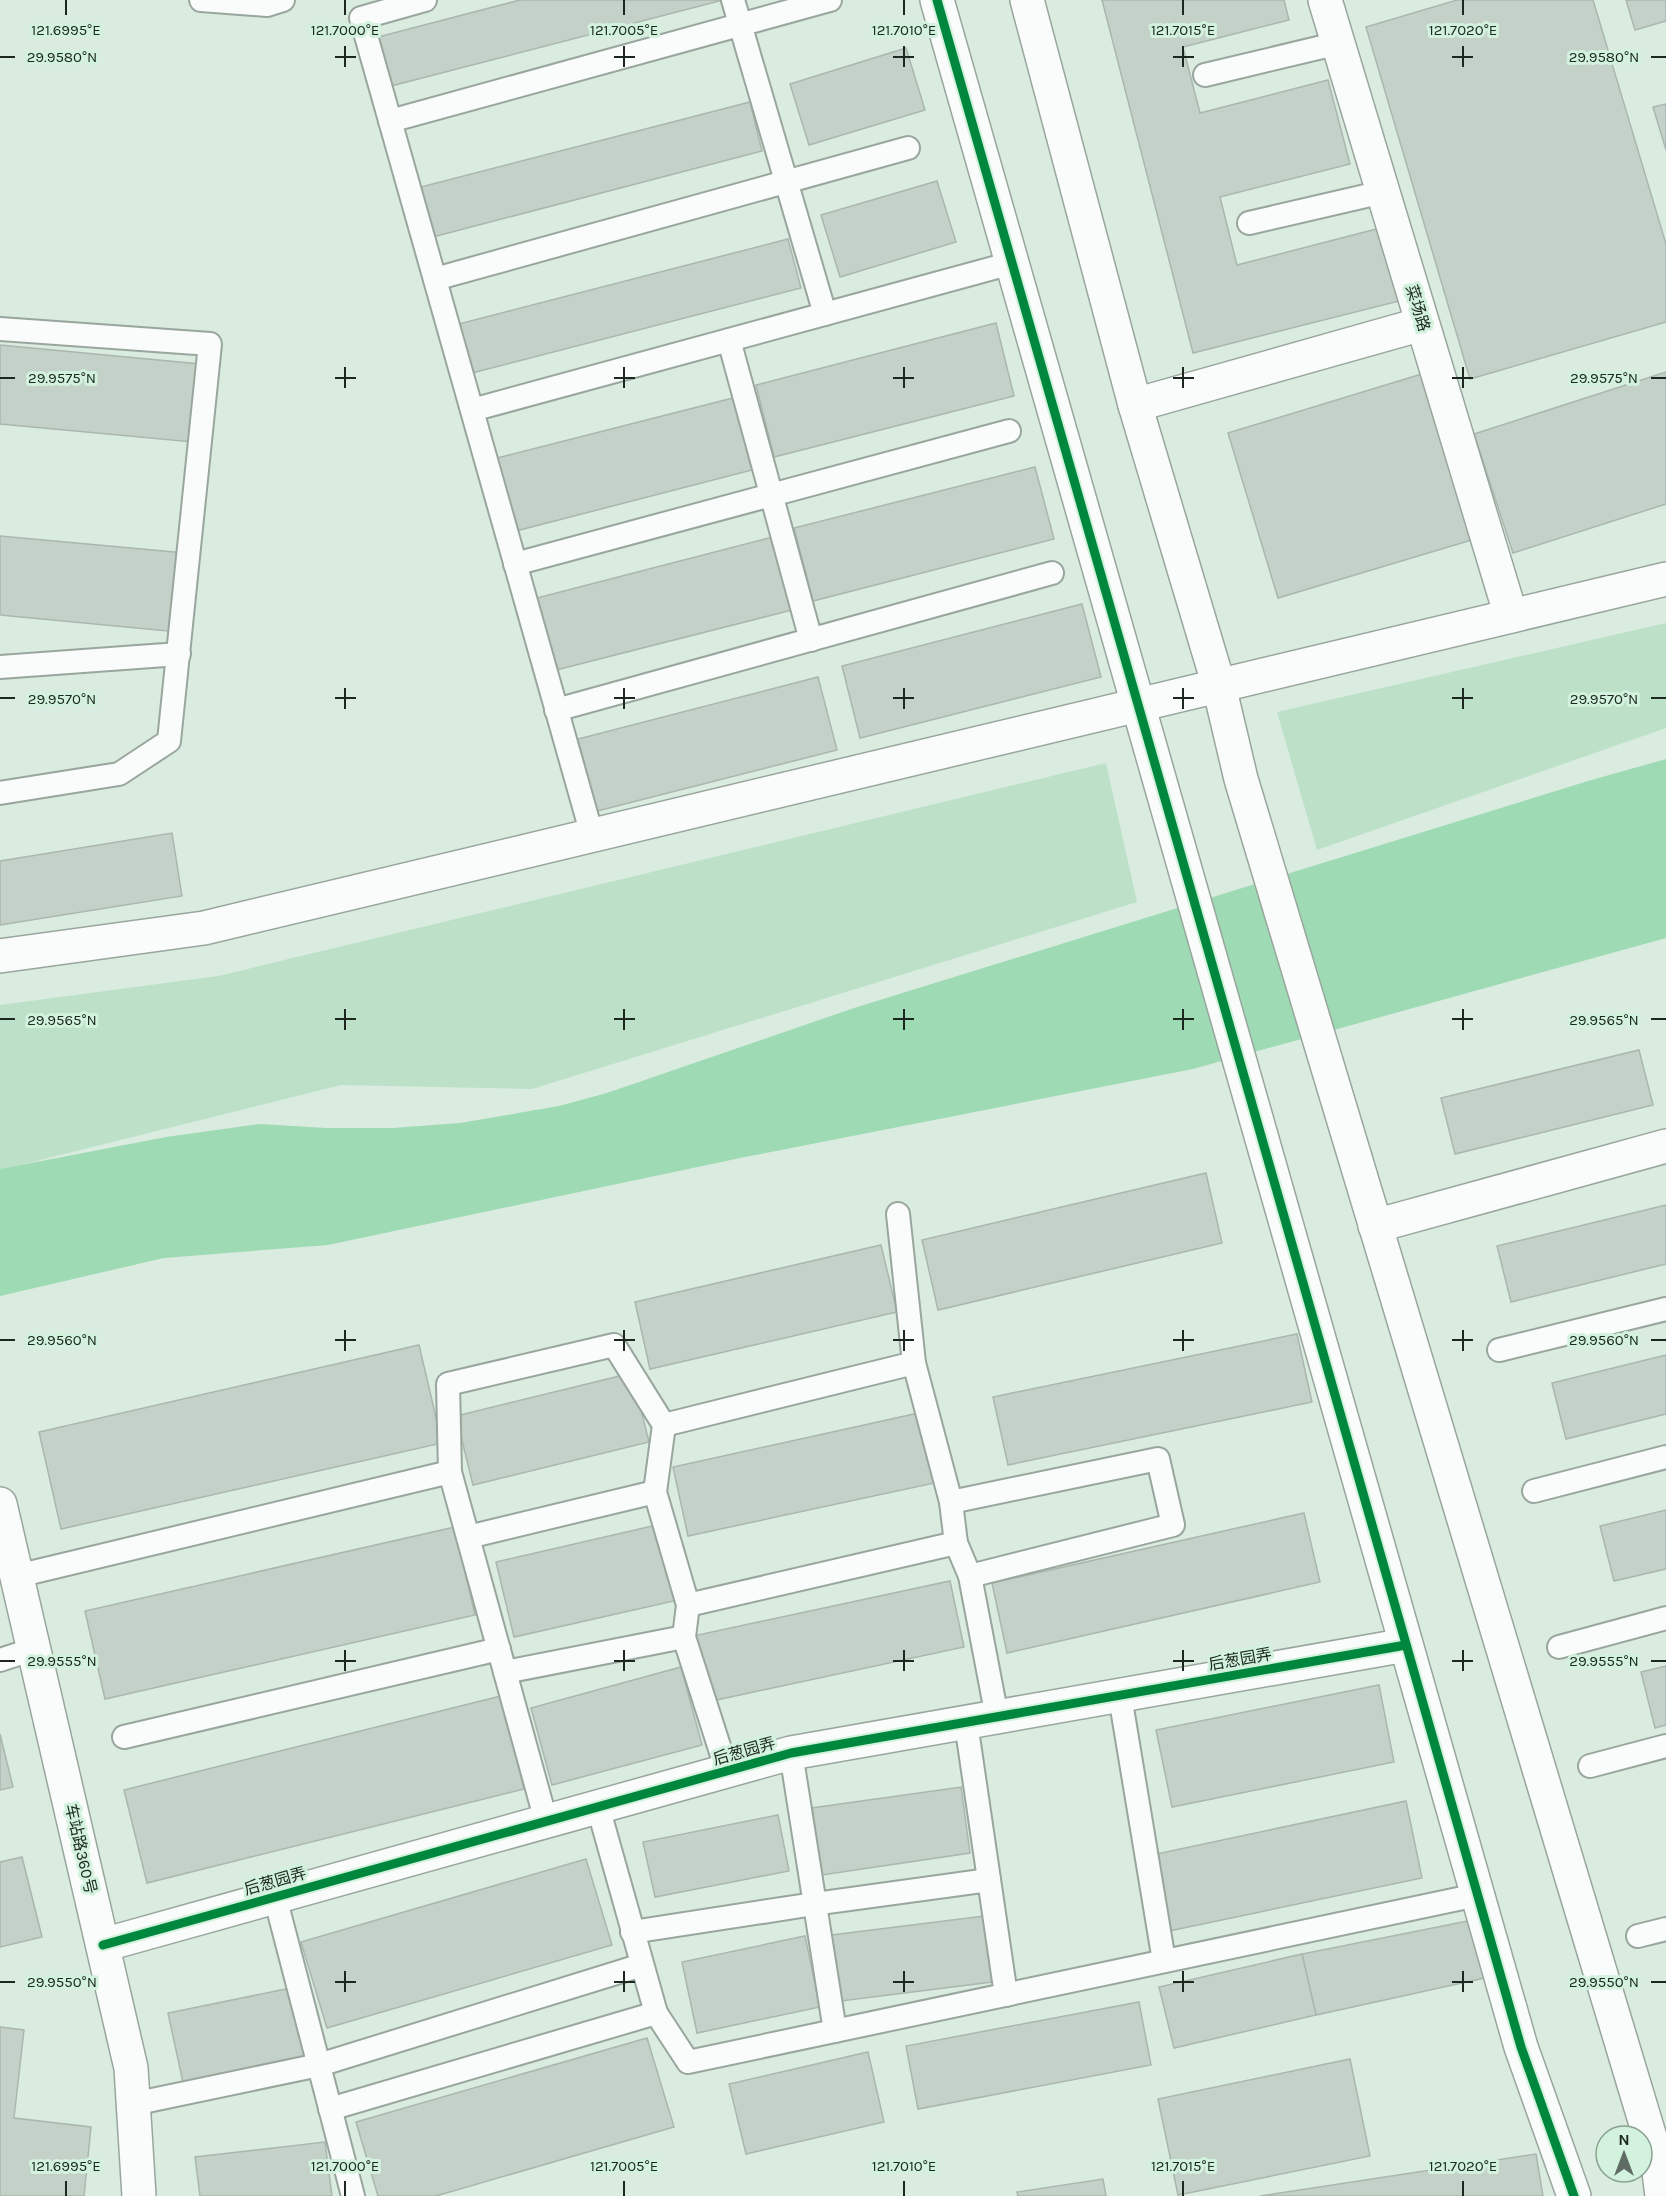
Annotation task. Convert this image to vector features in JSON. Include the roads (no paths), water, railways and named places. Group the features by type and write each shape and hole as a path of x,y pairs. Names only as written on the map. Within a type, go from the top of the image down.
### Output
{"street":[{"path":"938,0 1521,2047 1574,2196"},
{"path":"1027,0 1135,405 1219,686 1241,779 1658,2164 1662,2196"},
{"name":"菜场路","path":"1333,2 1339,43 1511,616"},
{"path":"1135,405 1422,324"},
{"path":"0,956 204,928 1666,579"},
{"path":"1375,1226 1666,1146"},
{"name":"车站路360号","path":"0,1504 131,2068 139,2196"},
{"name":"后葱园弄","path":"103,1945 791,1753 1406,1645"}],"lane":[{"path":"201,0 267,5 283,0"},
{"path":"425,0 361,18 592,835"},
{"path":"733,0 825,314"},
{"path":"390,121 830,0"},
{"path":"1205,75 1339,43"},
{"path":"435,279 908,148"},
{"path":"1249,223 1383,192"},
{"path":"472,410 1012,263"},
{"path":"0,329 210,344 169,741 119,774 0,793"},
{"path":"729,340 810,640"},
{"path":"516,564 1009,431"},
{"path":"556,710 1052,573"},
{"path":"0,667 178,654"},
{"path":"898,1214 914,1363 951,1502 956,1543 970,1576 982,1720 989,1880 1006,1995"},
{"path":"1499,1350 1666,1309"},
{"path":"546,1821 450,1472 448,1384 614,1345 664,1425 655,1492 688,1605 684,1636 727,1771"},
{"path":"664,1425 914,1363"},
{"path":"1534,1491 1666,1456"},
{"path":"951,1502 1158,1460 1173,1525 970,1576"},
{"path":"17,1576 450,1472"},
{"path":"468,1537 655,1492"},
{"path":"688,1605 956,1543"},
{"path":"1559,1647 1666,1618"},
{"path":"506,1672 684,1636"},
{"path":"0,1660 34,1649"},
{"path":"124,1737 499,1649"},
{"path":"1120,1696 1164,1961"},
{"path":"1590,1766 1666,1746"},
{"path":"791,1753 835,2031"},
{"path":"598,1807 656,2013 688,2062 1477,1895"},
{"path":"632,1932 989,1880"},
{"path":"275,1897 353,2196"},
{"path":"1638,1936 1666,1929"},
{"path":"133,2104 319,2065 642,1965"},
{"path":"330,2109 656,2013"}]}
